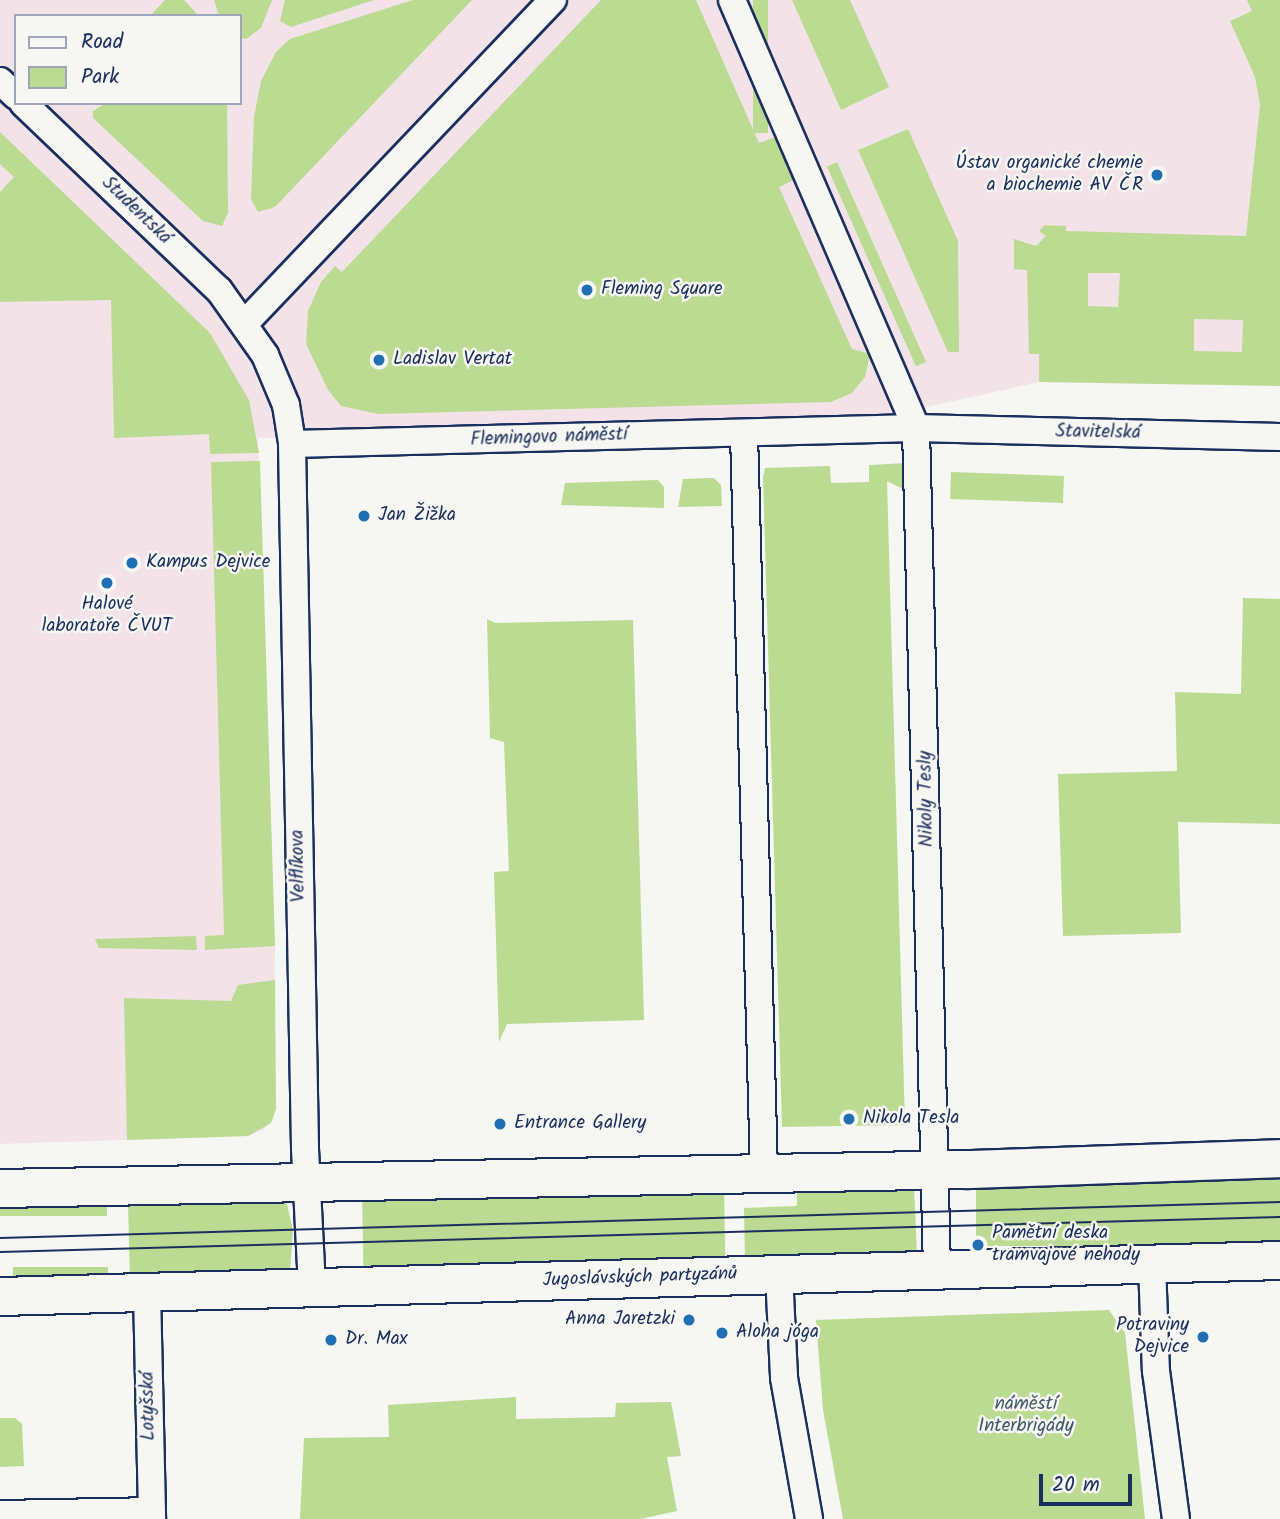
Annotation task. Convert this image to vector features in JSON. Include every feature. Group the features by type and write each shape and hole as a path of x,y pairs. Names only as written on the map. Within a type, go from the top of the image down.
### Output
{"main road":[{"path":"0,1188 307,1179 936,1169 1280,1158"},
{"name":"Jugoslávských partyzánů","path":"0,1296 1280,1260"}],"street":[{"path":"292,444 277,382 246,323 553,0"},
{"path":"732,0 916,428"},
{"path":"0,81 14,94"},
{"name":"Studentská","path":"25,105 219,290 246,323"},
{"name":"Flemingovo náměstí","path":"292,444 916,428"},
{"name":"Stavitelská","path":"916,428 1280,437"},
{"name":"Nikoly Tesly","path":"916,428 937,1270"},
{"path":"744,433 764,1173"},
{"name":"Velflíkova","path":"292,444 307,1179 312,1288"},
{"path":"1152,1264 1156,1371 1176,1519"},
{"path":"779,1274 784,1378 809,1519"},
{"name":"Lotyšská","path":"147,1292 152,1515"},
{"path":"0,1514 152,1515"}],"shaded area":[{"name":"Kampus Dejvice","path":"0,0 1280,0 1280,386 1039,382 854,423 258,438 275,946 273,1118 263,1130 248,1136 0,1144"}],"green space":[{"path":"165,0 184,0 197,14 152,14"},
{"path":"214,0 272,0 261,28 246,39 242,38 242,14 218,14"},
{"path":"285,0 374,0 291,27 280,21"},
{"path":"413,0 472,0 275,207 258,212 251,199 254,117 261,81 276,52 290,39"},
{"path":"601,0 696,0 759,143 775,137 784,157 794,180 779,187 852,349 870,354 865,377 852,393 831,402 378,414 341,406 328,390 306,344 308,311 321,282 335,266 342,272"},
{"path":"753,0 768,0 768,133 753,133"},
{"path":"792,0 850,0 889,87 841,110"},
{"path":"1247,0 1280,0 1280,386 1039,382 1039,354 1029,354 1027,270 1014,269 1014,239 1036,246 1046,236 1039,231 1045,225 1066,226 1066,231 1246,236 1260,105 1255,77 1230,21 1252,11","holes":["1088,273 1120,273 1118,307 1088,306","1194,319 1243,320 1242,352 1194,351"]},
{"path":"103,105 227,105 228,213 222,226 203,221 93,118 93,111"},
{"path":"908,129 958,241 959,352 948,352 858,150"},
{"path":"0,132 210,333 249,400 259,453 210,454 209,434 114,438 111,300 0,302 0,192 14,177 0,164"},
{"path":"837,162 926,362 916,367 827,166"},
{"path":"260,461 275,946 205,950 205,936 224,935 211,462"},
{"path":"907,463 911,493 887,481 905,1125 782,1127 763,477 765,468 830,466 831,483 869,482 869,465"},
{"path":"951,472 1064,476 1063,503 950,499"},
{"path":"714,478 721,485 722,506 678,507 683,479"},
{"path":"658,480 664,487 664,508 561,505 565,483"},
{"path":"1243,598 1280,599 1280,824 1178,822 1181,933 1063,936 1058,774 1177,771 1175,692 1241,694"},
{"path":"487,619 495,623 633,620 644,1020 507,1024 499,1042 494,872 509,871 504,742 490,738"},
{"path":"196,936 197,950 99,948 95,939"},
{"path":"275,980 276,1109 271,1123 248,1136 127,1140 124,998 231,1001 238,985"},
{"path":"976,1170 1280,1170 1280,1246 976,1246"},
{"path":"797,1184 914,1187 917,1254 745,1263 744,1208 797,1206"},
{"path":"724,1186 725,1264 363,1270 362,1192"},
{"path":"286,1200 293,1230 290,1270 130,1281 128,1202"},
{"path":"0,1204 107,1204 107,1216 0,1216"},
{"path":"13,1267 108,1267 108,1279 13,1279"},
{"name":"náměstí Interbrigády","path":"1109,1310 1125,1333 1145,1519 843,1519 823,1410 816,1320"},
{"path":"516,1397 516,1419 615,1417 616,1403 671,1402 681,1456 667,1457 677,1511 640,1519 300,1519 304,1438 389,1437 388,1405"},
{"path":"0,1418 15,1418 22,1424 24,1466 0,1467"}],"tram line":[{"path":"0,1238 1280,1202"},
{"path":"0,1252 1280,1217"}],"place":[{"name":"Ústav organické chemie a biochemie AV ČR","path":"1157,175"},
{"name":"Fleming Square","path":"587,290"},
{"name":"Ladislav Vertat","path":"379,360"},
{"name":"Jan Žižka","path":"364,516"},
{"name":"Kampus Dejvice","path":"132,563"},
{"name":"Halové laboratoře ČVUT","path":"107,583"},
{"name":"Nikola Tesla","path":"849,1119"},
{"name":"Entrance Gallery","path":"500,1124"},
{"name":"Pamětní deska tramvajové nehody","path":"978,1245"},
{"name":"Anna Jaretzki","path":"689,1320"},
{"name":"Aloha jóga","path":"722,1333"},
{"name":"Potraviny Dejvice","path":"1203,1337"},
{"name":"Dr. Max","path":"331,1340"}]}
